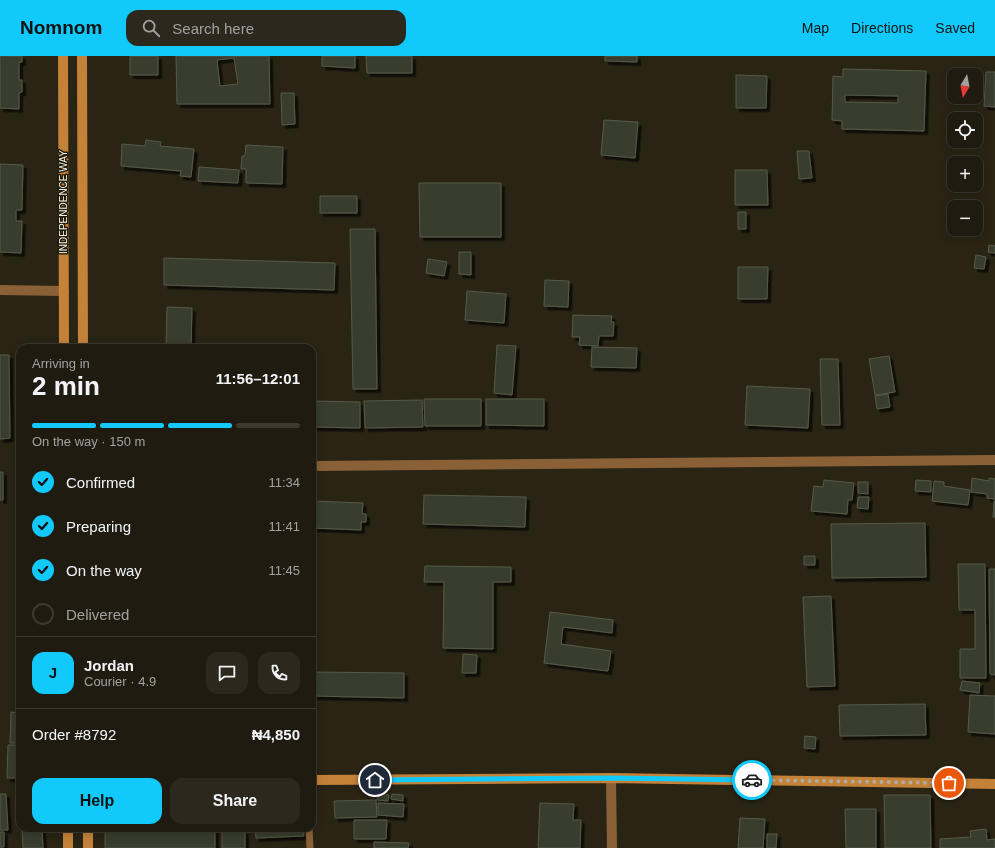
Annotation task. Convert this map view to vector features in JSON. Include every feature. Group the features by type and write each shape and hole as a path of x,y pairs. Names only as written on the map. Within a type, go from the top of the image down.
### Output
{"street":[{"name":"INDEPENDENCE WAY","path":"63,56 64,344"},
{"name":"INDEPENDENCE WAY","path":"82,56 83,344"},
{"path":"0,290 64,291"},
{"path":"316,466 995,460"},
{"path":"610,778 612,848"},
{"path":"316,780 610,778 995,784"},
{"path":"68,832 68,848"},
{"path":"88,832 88,848"}],"lane":[{"path":"309,832 310,848"}],"building":[{"path":"0,56 22,56 22,62 19,62 19,80 22,80 22,92 19,93 19,109 0,108"},
{"path":"130,56 158,56 158,75 130,75"},
{"path":"176,56 269,56 270,104 177,104","holes":["234,58 238,84 220,86 217,60"]},
{"path":"322,56 355,56 355,68 322,66"},
{"path":"366,56 412,56 412,73 367,73"},
{"path":"605,56 637,56 637,62 605,61"},
{"path":"843,69 926,71 924,131 842,129 842,121 832,120 833,76 843,77","holes":["845,95 898,96 898,103 845,102"]},
{"path":"986,72 995,72 995,107 984,106"},
{"path":"736,75 767,76 766,108 736,108"},
{"path":"281,93 294,93 295,124 282,125"},
{"path":"604,120 638,122 635,158 601,155"},
{"path":"146,140 161,142 160,146 194,149 191,177 180,176 181,171 121,166 122,144 145,146"},
{"path":"246,145 283,147 282,184 246,183 246,169 241,169 242,156 245,156"},
{"path":"797,151 809,151 812,178 799,179"},
{"path":"0,164 23,165 22,210 16,210 16,221 22,221 21,253 0,252"},
{"path":"199,167 239,170 238,183 198,181"},
{"path":"735,170 767,170 768,205 735,205"},
{"path":"419,183 501,183 501,237 420,237"},
{"path":"320,196 357,196 357,213 320,213"},
{"path":"738,212 746,212 746,229 738,229"},
{"path":"350,229 375,229 377,389 353,389"},
{"path":"989,245 995,246 995,253 988,252"},
{"path":"459,252 471,252 471,275 459,274"},
{"path":"976,255 986,257 984,269 974,268"},
{"path":"164,258 335,263 334,290 164,285"},
{"path":"428,259 447,262 444,276 426,273"},
{"path":"738,267 768,267 767,299 738,299"},
{"path":"545,280 569,281 568,307 544,306"},
{"path":"467,291 506,294 504,323 465,320"},
{"path":"167,307 192,308 191,344 166,344"},
{"path":"573,315 612,316 611,322 614,322 613,336 599,336 598,346 579,345 580,337 572,337"},
{"path":"497,345 516,346 512,395 494,393"},
{"path":"592,347 637,348 636,368 591,367"},
{"path":"0,355 9,355 10,438 0,439"},
{"path":"889,356 895,392 875,395 869,359"},
{"path":"820,359 838,359 840,425 822,425"},
{"path":"747,386 810,389 808,428 745,425"},
{"path":"888,394 890,407 877,409 875,396"},
{"path":"424,399 481,399 481,426 425,426"},
{"path":"486,399 544,399 544,426 486,425"},
{"path":"422,400 423,427 365,428 364,401"},
{"path":"316,401 360,402 360,428 316,427"},
{"path":"0,472 3,472 3,500 0,500"},
{"path":"972,478 989,481 989,478 995,479 995,499 987,498 987,494 971,492"},
{"path":"824,480 854,483 852,500 848,500 847,514 811,511 814,486 823,487"},
{"path":"916,480 931,481 931,492 915,491"},
{"path":"934,481 944,482 944,486 970,490 968,505 932,501"},
{"path":"858,482 868,482 868,494 858,493"},
{"path":"424,495 526,497 525,527 423,524"},
{"path":"858,497 869,497 868,509 857,508"},
{"path":"316,501 363,503 362,514 366,514 366,522 361,522 361,530 316,528"},
{"path":"994,501 995,517 993,517"},
{"path":"925,523 926,577 832,578 831,524"},
{"path":"804,556 815,556 815,565 804,565"},
{"path":"958,564 985,564 986,678 960,678 960,649 975,649 975,610 959,610"},
{"path":"425,566 511,567 511,582 493,582 493,649 443,648 444,582 424,582"},
{"path":"989,569 995,569 995,675 990,674"},
{"path":"831,596 835,686 807,687 803,597"},
{"path":"550,612 613,620 612,633 563,627 561,644 611,651 608,671 544,663"},
{"path":"463,654 477,655 476,673 462,673"},
{"path":"316,672 404,673 404,698 316,696"},
{"path":"962,681 980,683 979,693 960,690"},
{"path":"970,695 995,696 995,734 968,732"},
{"path":"925,704 926,735 840,736 839,705"},
{"path":"11,712 16,713 16,743 10,743"},
{"path":"805,736 816,737 815,749 804,748"},
{"path":"8,745 16,745 16,778 7,778"},
{"path":"0,794 6,794 8,830 0,830"},
{"path":"378,794 389,795 388,801 377,800"},
{"path":"392,794 403,795 403,801 391,799"},
{"path":"884,795 930,795 931,848 885,848"},
{"path":"376,800 377,817 335,818 334,801"},
{"path":"378,803 404,804 403,817 378,815"},
{"path":"540,803 574,804 573,820 581,820 580,848 538,848"},
{"path":"845,809 876,809 876,848 846,848"},
{"path":"740,818 765,819 763,848 738,848"},
{"path":"354,820 387,820 386,839 354,839"},
{"path":"986,829 987,840 995,839 995,848 940,848 940,839 971,837 970,831"},
{"path":"0,832 4,832 4,847 0,847"},
{"path":"22,832 42,832 43,848 23,848"},
{"path":"105,832 215,832 215,848 105,848"},
{"path":"222,832 245,832 245,848 222,848"},
{"path":"255,832 304,832 304,836 256,838"},
{"path":"767,834 777,834 776,848 767,848"},
{"path":"374,842 409,843 408,848 374,848"}],"way so far":[{"path":"752,780 949,783"}],"route":[{"path":"375,780 610,778 752,780"}]}
